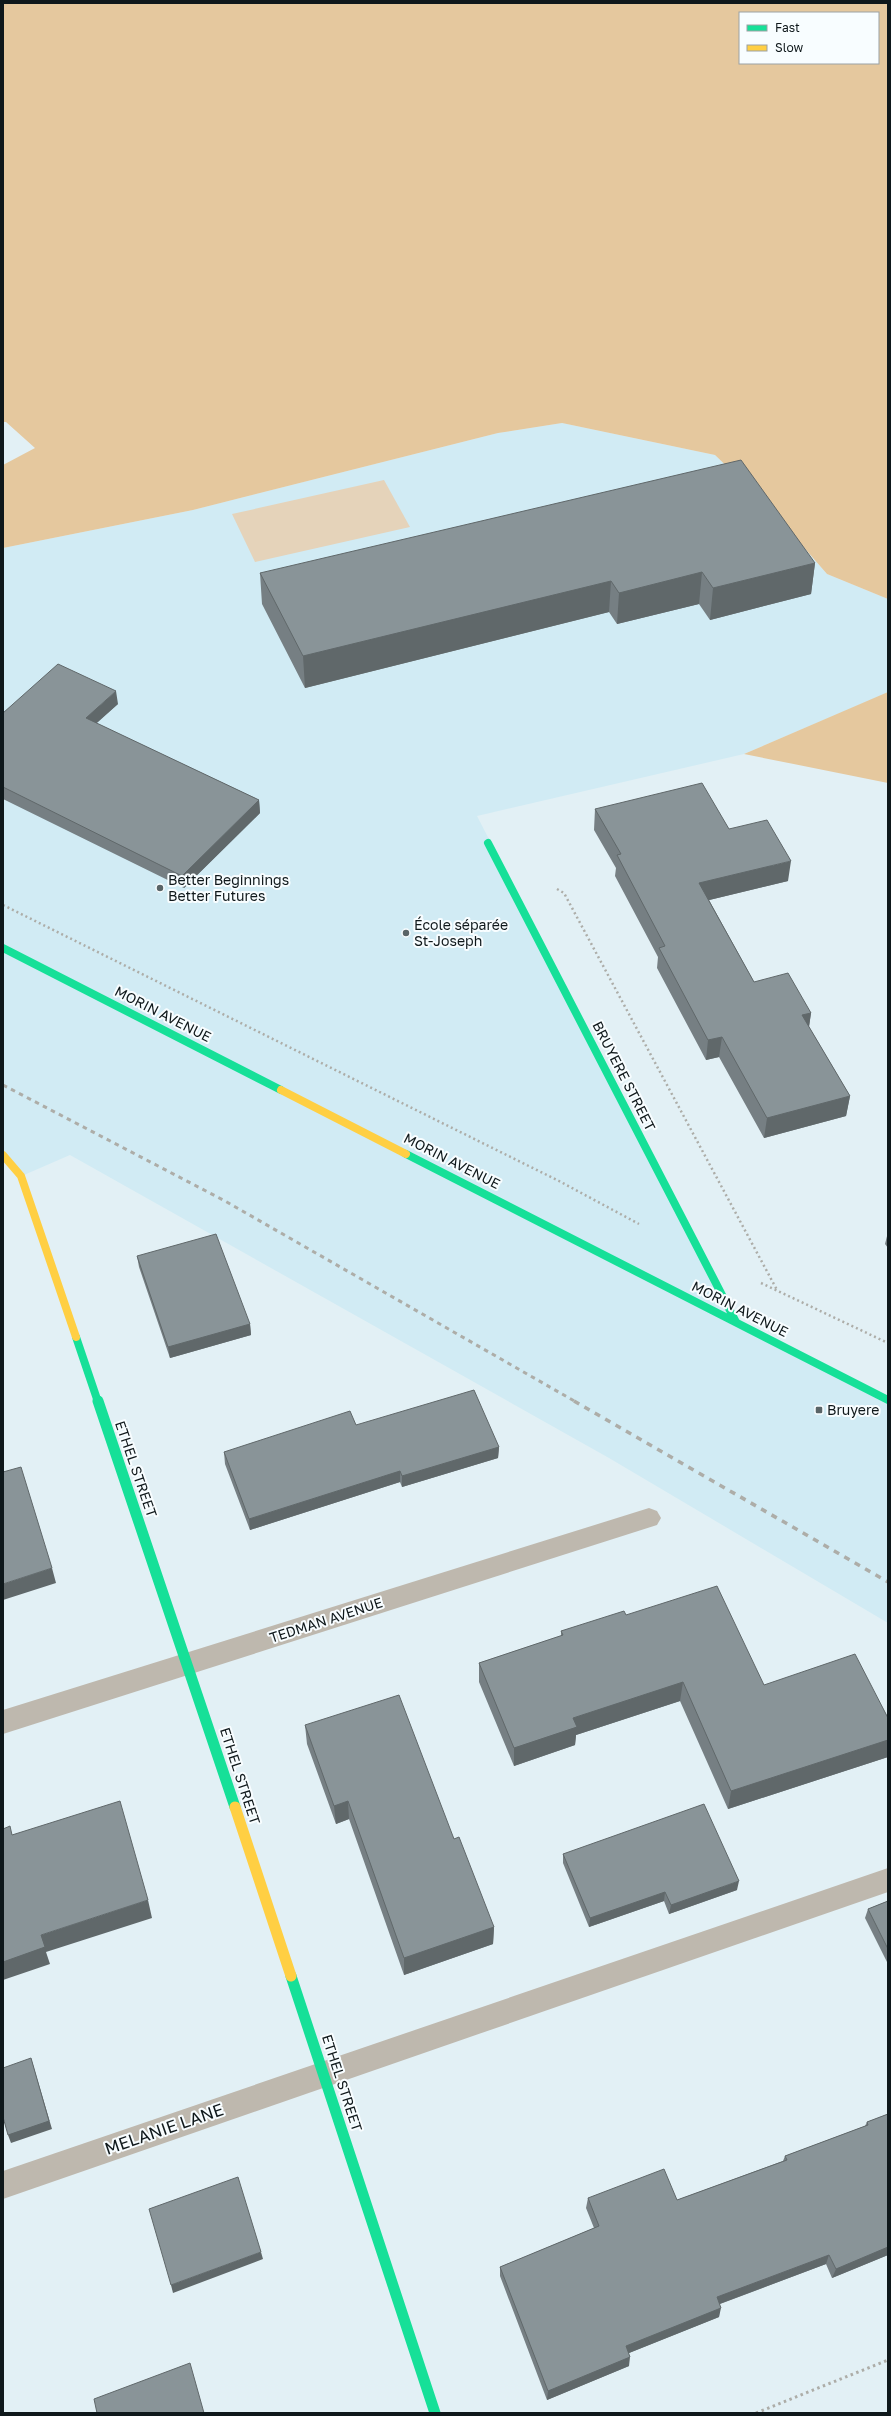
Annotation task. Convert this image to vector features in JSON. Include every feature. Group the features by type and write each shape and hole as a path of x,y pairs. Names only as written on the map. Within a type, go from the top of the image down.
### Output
{"street":[{"name":"BRUYERE STREET","path":"488,843 736,1322"},
{"name":"MORIN AVENUE","path":"3,948 888,1400"},
{"name":"ETHEL STREET","path":"3,1155 21,1176 188,1664 435,2413"},
{"name":"TEDMAN AVENUE","path":"3,1722 649,1518"},
{"name":"MELANIE LANE","path":"3,2185 324,2073 888,1880"}],"path":[{"path":"551,885 564,893 778,1290"},
{"path":"3,905 560,1182 641,1225"},
{"path":"702,1257 778,1290 888,1344"},
{"path":"756,2413 888,2360"}],"shaded area":[{"path":"3,3 888,3 888,599 827,574 767,505 715,455 562,423 498,433 193,510 3,548 3,465 35,448 6,422 3,422"},
{"path":"562,423 715,455 767,505 827,574 888,599 887,693 744,754 477,816 738,1320 888,1397 888,1623 609,1458 70,1155 24,1175 3,1149 3,548 193,510 498,433"},
{"path":"384,480 410,527 255,562 232,514"},
{"path":"888,692 888,783 744,754"}],"building":[{"path":"741,460 815,563 713,588 702,572 619,593 611,581 303,656 260,573"},
{"path":"58,664 116,691 86,718 259,800 182,876 3,787 3,713"},
{"path":"702,783 729,829 767,820 791,861 699,883 754,982 788,973 811,1013 802,1015 850,1096 767,1118 722,1037 708,1040 659,948 665,946 617,855 621,854 595,809"},
{"path":"216,1234 250,1324 168,1347 137,1256"},
{"path":"474,1390 499,1447 402,1476 400,1471 249,1519 224,1452 350,1411 356,1425"},
{"path":"21,1467 52,1568 3,1584 3,1472"},
{"path":"717,1586 764,1685 855,1654 888,1718 888,1740 731,1791 683,1682 573,1718 577,1727 514,1748 479,1663 563,1635 561,1631 624,1611 626,1615"},
{"path":"399,1695 454,1839 459,1837 494,1927 404,1958 348,1801 334,1806 305,1725"},
{"path":"120,1801 148,1900 41,1935 45,1947 3,1962 3,1829 10,1826 12,1835"},
{"path":"704,1804 739,1881 671,1905 665,1892 590,1918 563,1854"},
{"path":"888,1901 888,1949 868,1909"},
{"path":"31,2058 49,2121 8,2135 3,2117 3,2068"},
{"path":"888,2114 888,2247 836,2269 829,2255 717,2297 721,2308 626,2346 630,2357 548,2391 500,2267 599,2226 588,2198 664,2169 677,2200 787,2160 785,2156 868,2125 867,2122"},
{"path":"238,2177 261,2252 171,2285 149,2209"},
{"path":"190,2363 204,2413 97,2413 94,2399"}],"railway":[{"path":"3,1085 225,1201 576,1402"},
{"path":"574,1401 888,1582"}],"traffic: fast":[{"path":"488,843 736,1322"},
{"path":"3,948 281,1090"},
{"path":"406,1154 888,1400"},
{"path":"76,1337 235,1807"},
{"path":"291,1976 435,2413"}],"traffic: slow":[{"path":"281,1090 406,1154"},
{"path":"3,1155 21,1176 76,1337"},
{"path":"235,1807 291,1976"}],"place":[{"name":"Better Beginnings Better Futures","path":"160,888"},
{"name":"École séparée St-Joseph","path":"406,933"},
{"name":"Bruyere","path":"819,1410"}]}
